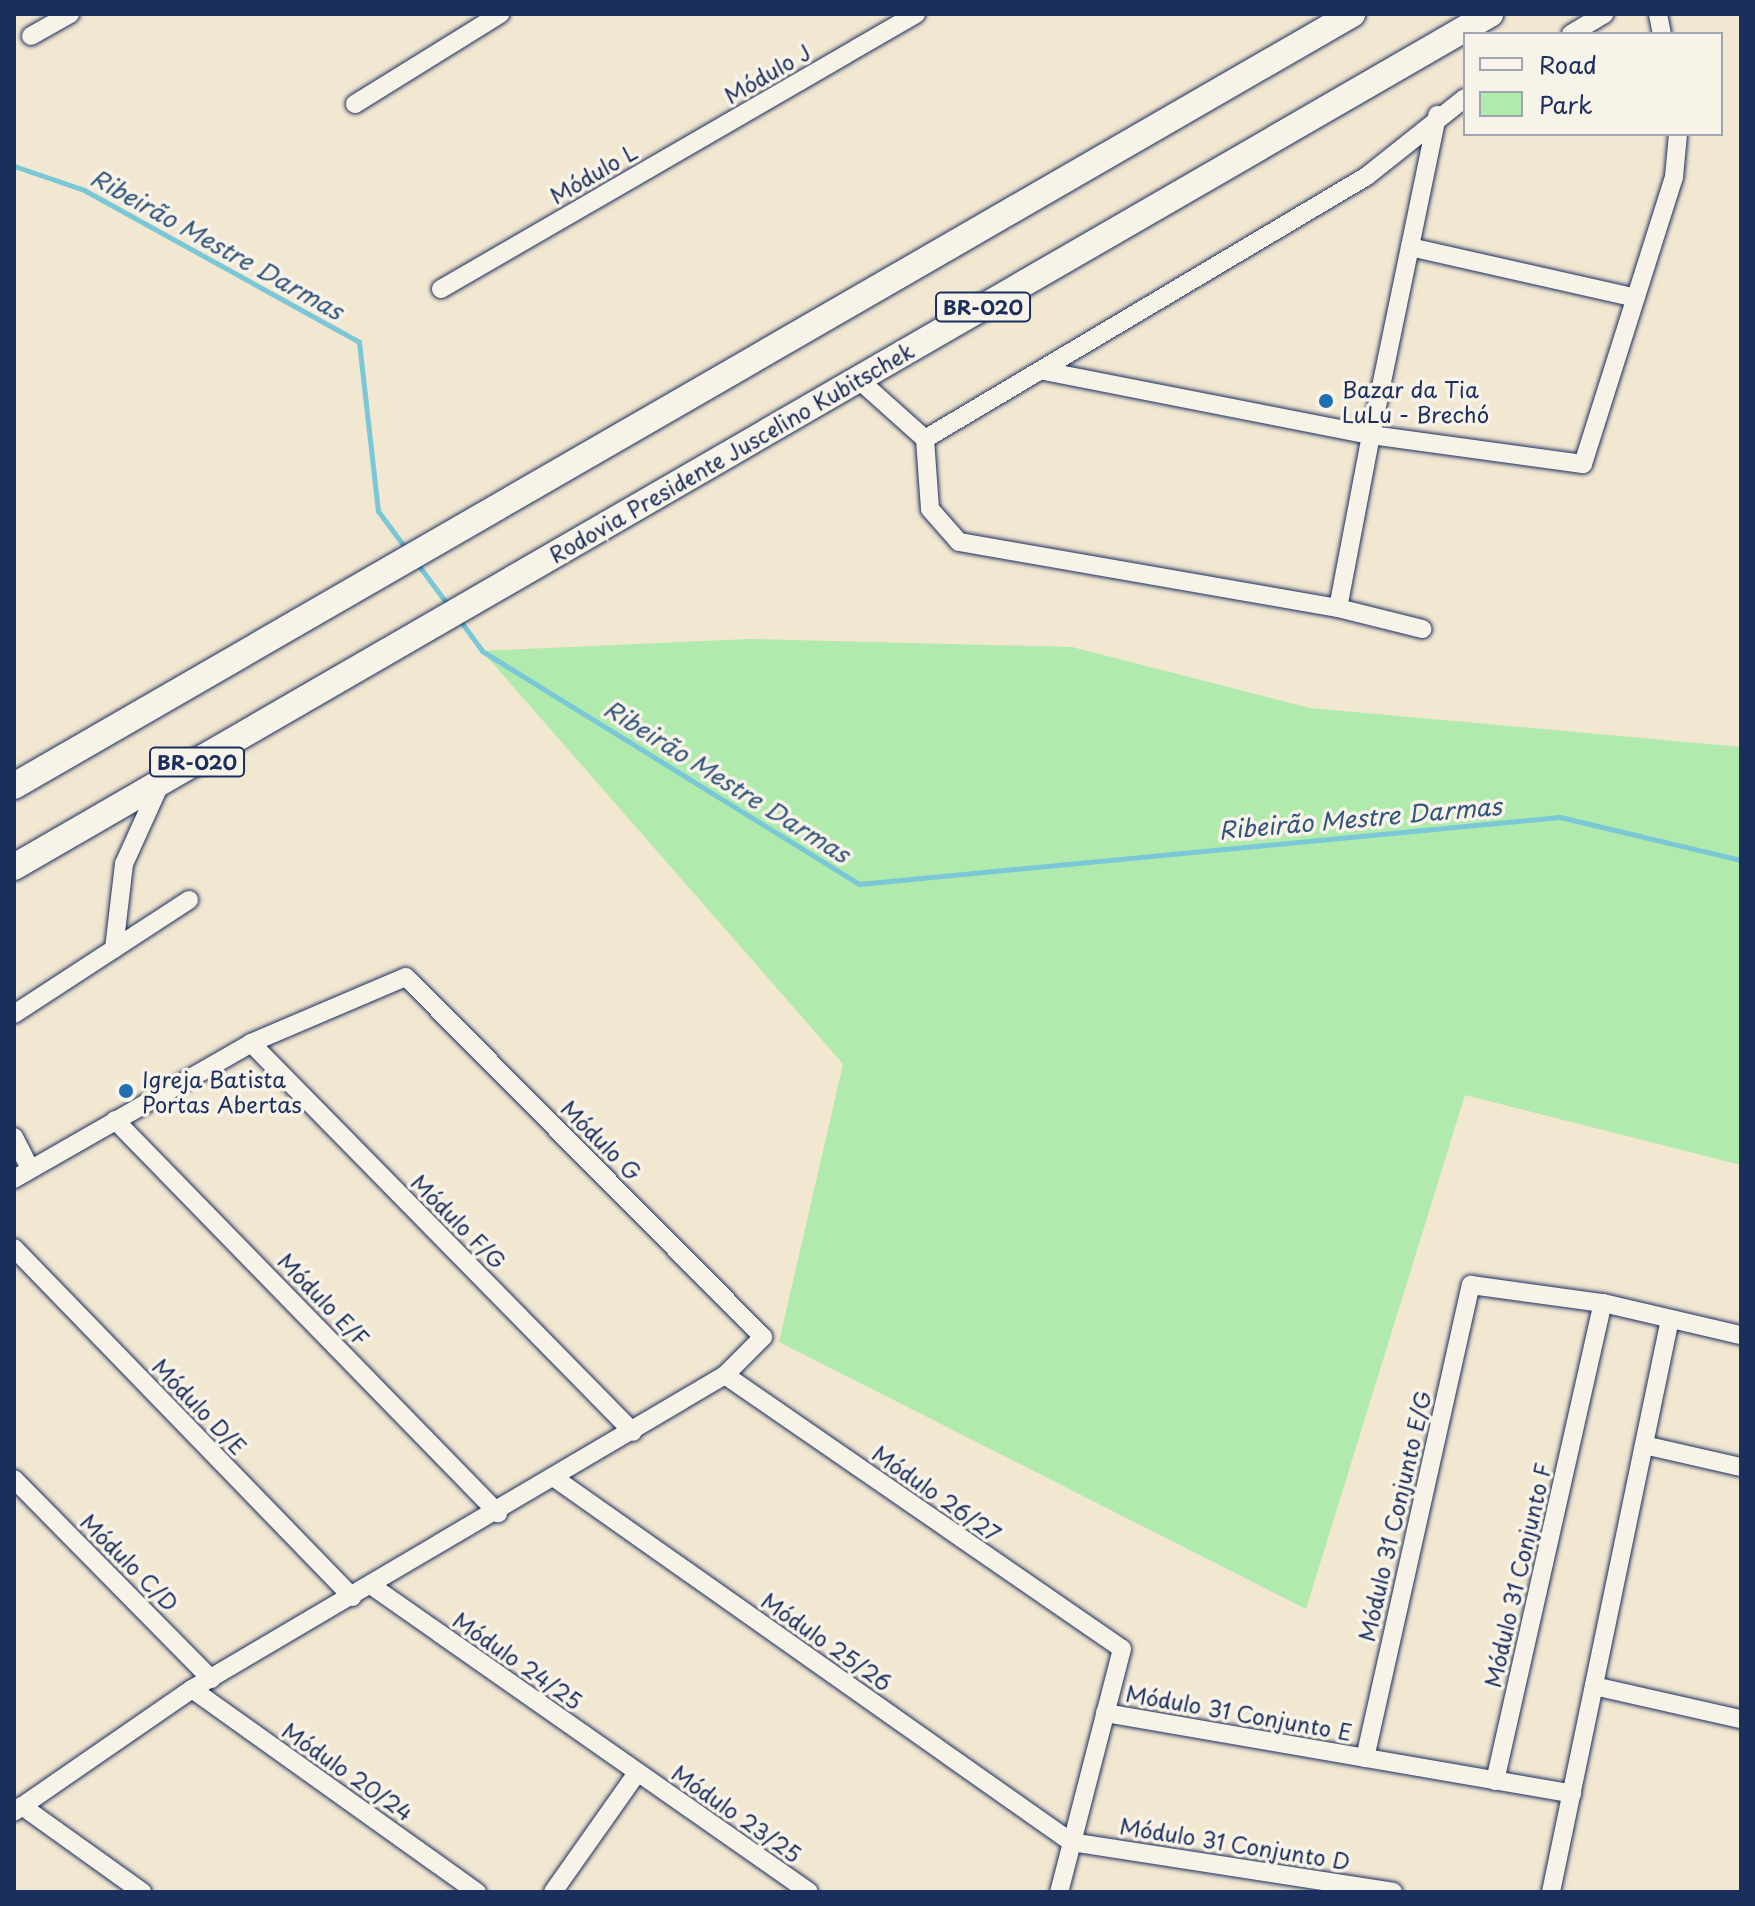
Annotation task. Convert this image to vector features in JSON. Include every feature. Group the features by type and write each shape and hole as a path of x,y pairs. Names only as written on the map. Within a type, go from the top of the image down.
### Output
{"highway":[{"name":"BR-020","path":"14,786 376,581 1352,14"},
{"name":"Rodovia Presidente Juscelino Kubitschek","path":"14,867 1490,14"}],"street":[{"path":"31,36 70,14"},
{"path":"355,104 500,14"},
{"name":"Módulo J","path":"726,125 915,14"},
{"path":"1574,32 1604,14"},
{"path":"925,439 1044,371 1367,176 1437,115 1463,99"},
{"path":"1338,608 1437,115"},
{"name":"Módulo L","path":"441,289 726,125"},
{"path":"1044,371 1371,435 1583,464 1631,297 1674,177 1678,136"},
{"path":"1410,247 1631,297"},
{"path":"858,379 925,439 930,509 959,542 1338,608 1422,629"},
{"path":"114,949 124,864 161,782"},
{"path":"14,1014 189,900"},
{"name":"Módulo G","path":"251,1043 406,977 763,1337 725,1375"},
{"path":"14,1137 22,1174 251,1043"},
{"name":"Módulo F/G","path":"251,1043 633,1432"},
{"name":"Módulo E/F","path":"115,1120 498,1513"},
{"name":"Módulo D/E","path":"14,1248 352,1597"},
{"name":"Módulo 31 Conjunto E/G","path":"1365,1758 1471,1285 1603,1303"},
{"path":"1603,1303 1741,1335"},
{"name":"Módulo 31 Conjunto F","path":"1495,1781 1603,1303"},
{"path":"1551,1892 1670,1319"},
{"path":"142,1892 18,1809 192,1689 556,1479 725,1375"},
{"name":"Módulo 26/27","path":"725,1375 1122,1649 1105,1713"},
{"path":"1644,1445 1741,1467"},
{"name":"Módulo C/D","path":"14,1479 211,1679"},
{"name":"Módulo 25/26","path":"556,1479 1071,1842"},
{"name":"Módulo 24/25","path":"372,1586 637,1773"},
{"path":"1594,1686 1741,1719"},
{"name":"Módulo 20/24","path":"192,1689 477,1892"},
{"path":"1059,1892 1105,1713"},
{"name":"Módulo 31 Conjunto E","path":"1105,1713 1495,1781"},
{"path":"553,1892 637,1773"},
{"name":"Módulo 23/25","path":"637,1773 809,1892"},
{"path":"1495,1781 1572,1794"},
{"name":"Módulo 31 Conjunto D","path":"1071,1842 1393,1892"}],"green space":[{"path":"749,639 1072,647 1310,708 1741,747 1741,1165 1465,1095 1306,1609 779,1342 843,1064 482,651"}],"waterway":[{"name":"Ribeirão Mestre Darmas","path":"14,166 84,190 359,342 378,511 407,550"},
{"name":"Ribeirão Mestre Darmas","path":"416,562 448,605"},
{"name":"Ribeirão Mestre Darmas","path":"459,619 482,651 859,884 1560,817 1741,860"}],"place":[{"name":"Bazar da Tia LuLu - Brechó","path":"1326,401"},
{"name":"Igreja Batista Portas Abertas","path":"126,1091"}]}
